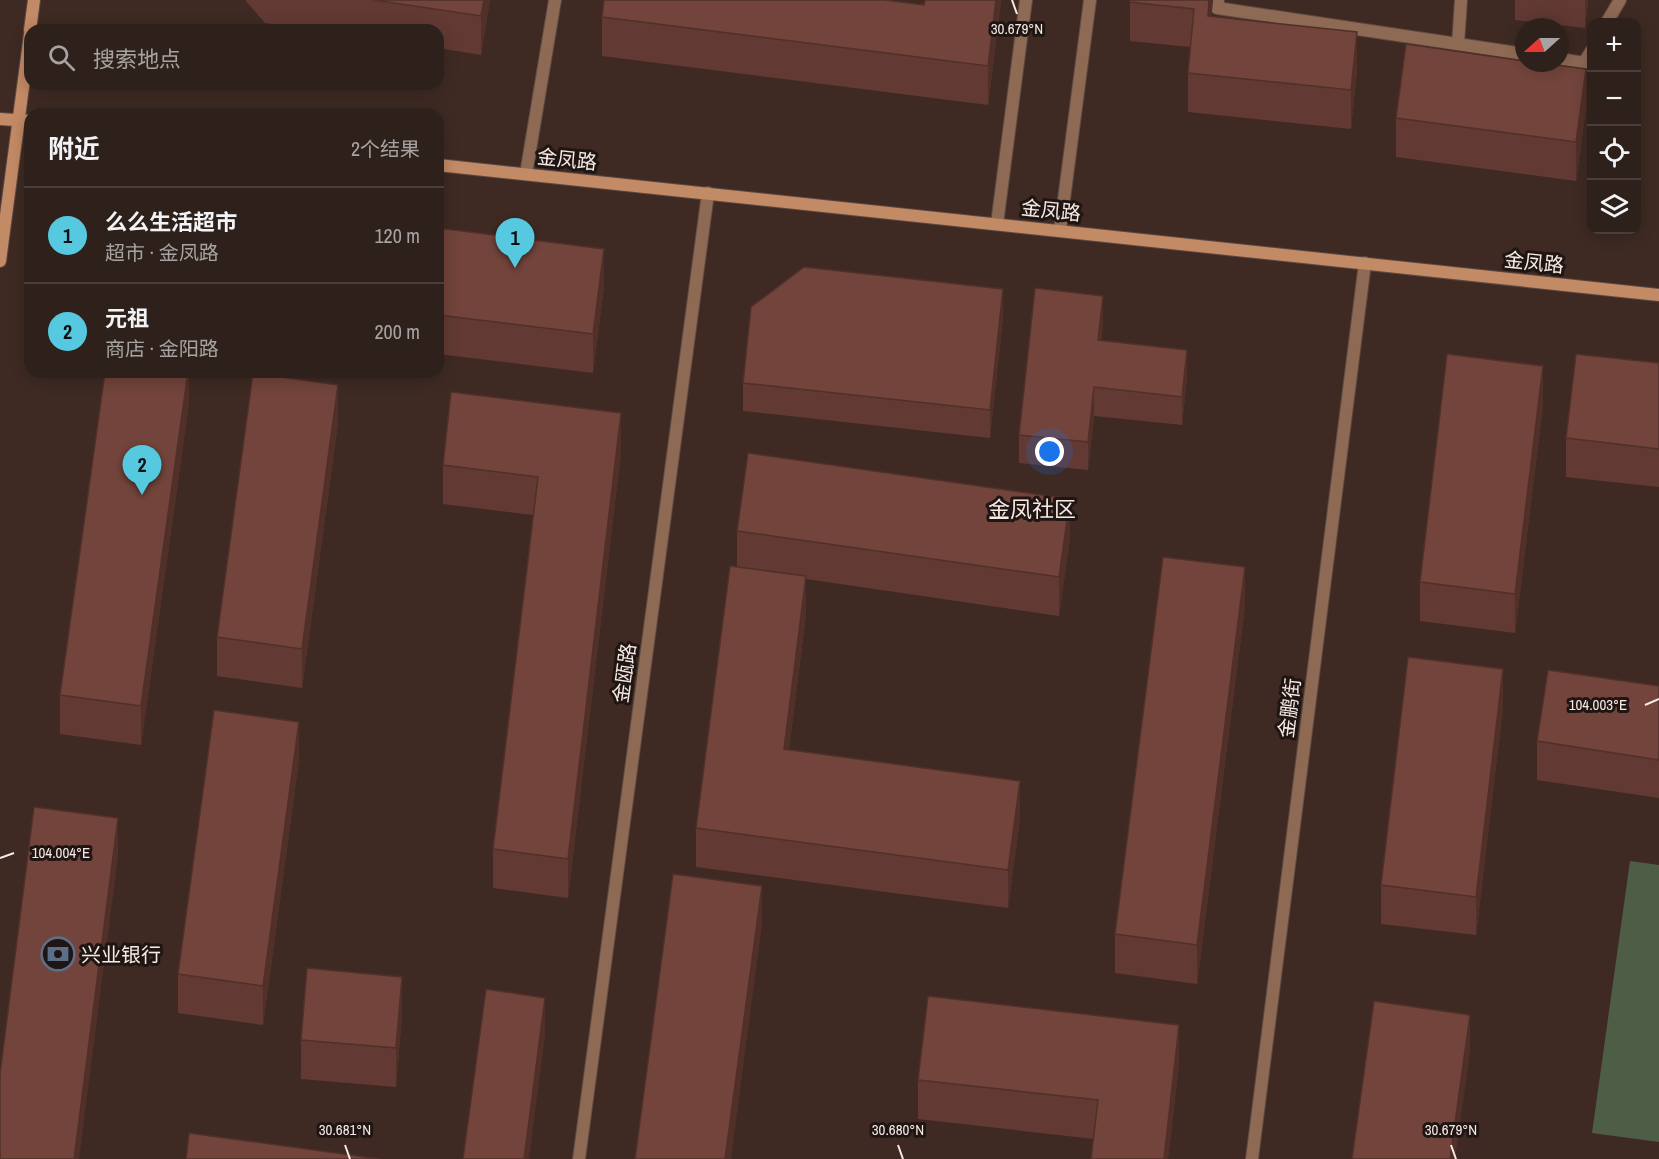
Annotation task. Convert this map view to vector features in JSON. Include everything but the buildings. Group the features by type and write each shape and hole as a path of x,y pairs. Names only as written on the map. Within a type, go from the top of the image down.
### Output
{"street":[{"path":"31,24 34,0"},
{"path":"526,174 555,0"},
{"path":"997,224 1026,0"},
{"path":"1060,231 1090,0"},
{"path":"1218,0 1216,8 1515,53"},
{"path":"1458,44 1461,0"},
{"path":"1609,18 1620,0"},
{"path":"1569,60 1584,63 1587,58"},
{"path":"25,108 26,90"},
{"path":"0,119 24,121 0,261"},
{"name":"金凤路","path":"444,166 1659,295"},
{"name":"金瓯路","path":"579,1159 708,193"},
{"name":"金鹏街","path":"1252,1159 1365,263"}],"green space":[{"path":"1630,861 1659,865 1659,1142 1592,1133"}],"place":[{"name":"么么生活超市","path":"515,268"},
{"name":"元祖","path":"142,495"},
{"name":"兴业银行","path":"58,954"}],"district":[{"name":"金凤社区","path":"1032,509"}]}
